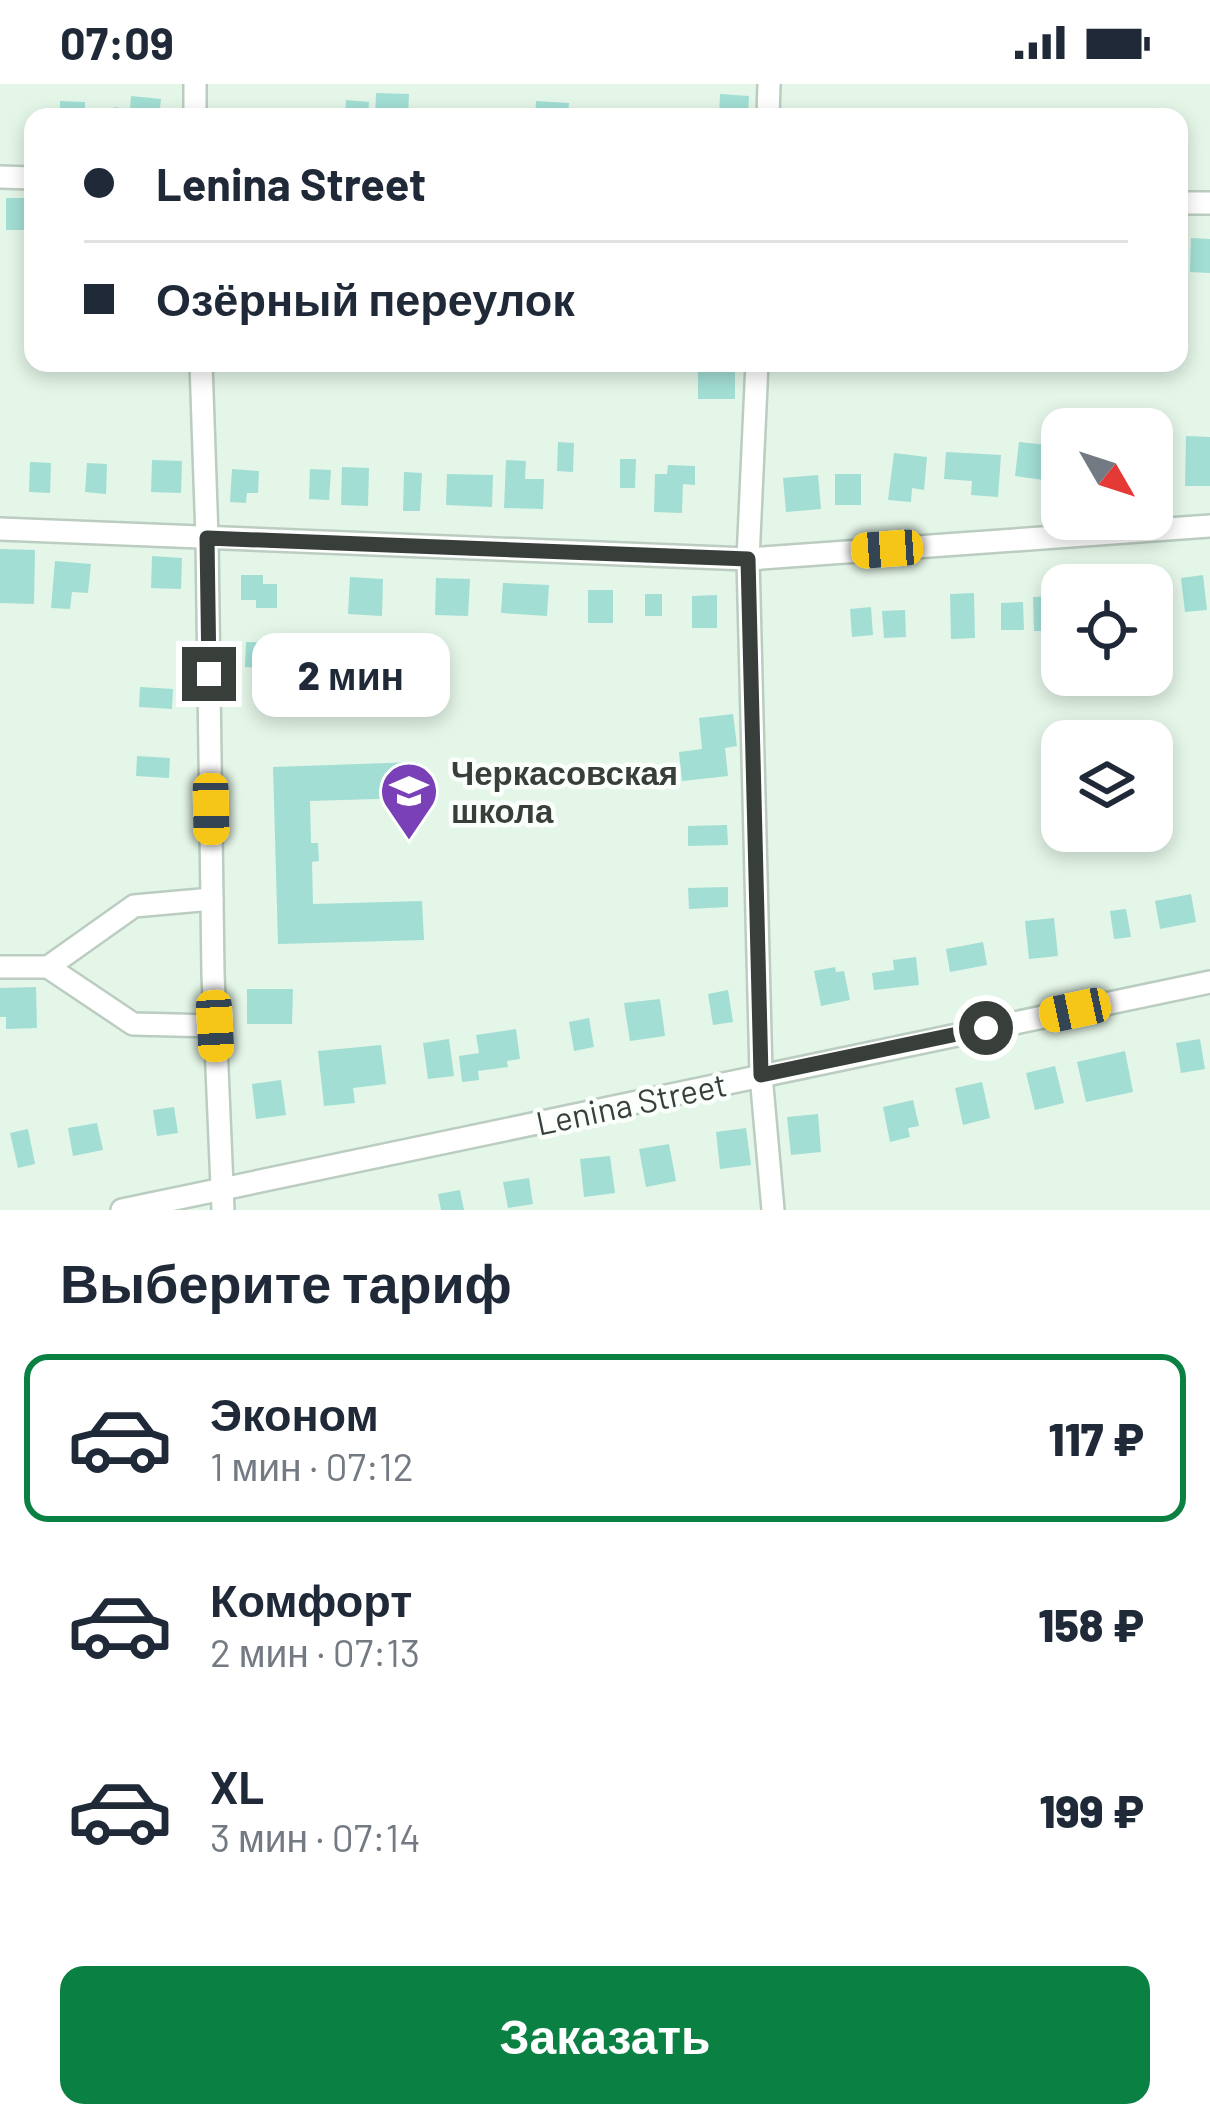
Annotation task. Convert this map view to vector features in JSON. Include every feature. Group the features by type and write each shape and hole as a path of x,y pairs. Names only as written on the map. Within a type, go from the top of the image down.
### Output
{"street":[{"path":"202,372 222,1200"},
{"path":"758,372 748,559 761,1075 773,1210"},
{"path":"0,529 748,559 1210,526"},
{"path":"48,967 134,906 212,899"},
{"path":"0,967 48,967 133,1024 215,1026"},
{"name":"Lenina Street","path":"122,1210 222,1200 761,1075 1210,982"}],"building":[{"path":"376,93 409,94 408,108 375,108"},
{"path":"720,94 749,96 748,108 719,108"},
{"path":"131,96 161,99 160,108 130,108"},
{"path":"346,100 369,102 369,108 346,108"},
{"path":"60,101 85,102 85,108 60,108"},
{"path":"536,101 569,103 569,108 536,108"},
{"path":"6,198 24,198 24,230 6,230"},
{"path":"1191,238 1210,239 1210,273 1190,272"},
{"path":"698,372 735,372 735,399 698,399"},
{"path":"1186,436 1210,437 1210,486 1185,486"},
{"path":"558,442 574,443 573,472 557,471"},
{"path":"1019,442 1041,444 1041,480 1015,476"},
{"path":"946,452 1001,455 998,497 971,495 972,481 944,479"},
{"path":"894,453 927,457 924,490 912,488 911,502 888,500"},
{"path":"620,459 636,459 635,488 620,488"},
{"path":"152,460 182,461 181,493 151,492"},
{"path":"506,460 526,461 525,479 544,479 543,509 504,508"},
{"path":"30,462 51,463 50,493 29,492"},
{"path":"87,463 107,464 106,494 85,492"},
{"path":"668,465 695,466 695,485 683,484 682,513 654,512 655,474 667,474"},
{"path":"342,467 369,468 368,506 341,505"},
{"path":"232,469 259,471 258,493 247,493 246,503 230,502"},
{"path":"310,469 331,470 329,500 309,499"},
{"path":"404,472 422,473 420,511 403,511"},
{"path":"447,474 493,475 492,507 446,505"},
{"path":"835,474 861,474 861,505 835,505"},
{"path":"818,475 821,509 786,512 783,478"},
{"path":"0,549 35,550 34,604 0,603"},
{"path":"152,556 182,558 181,589 151,588"},
{"path":"55,561 91,564 88,593 72,592 70,609 51,608"},
{"path":"241,575 263,575 263,584 277,584 277,608 256,608 256,600 241,600"},
{"path":"1203,575 1207,610 1185,612 1181,578"},
{"path":"350,577 383,579 382,616 348,614"},
{"path":"436,578 470,579 468,616 435,615"},
{"path":"503,583 549,585 547,616 501,613"},
{"path":"588,590 613,590 613,623 588,623"},
{"path":"974,593 975,638 951,639 950,594"},
{"path":"645,594 662,594 662,616 645,616"},
{"path":"717,595 717,628 692,628 692,596"},
{"path":"1033,597 1041,597 1041,631 1034,631"},
{"path":"1023,602 1024,630 1001,630 1001,603"},
{"path":"871,607 873,635 852,637 850,609"},
{"path":"905,610 906,637 884,638 882,611"},
{"path":"246,642 281,643 279,678 261,677 261,668 245,667"},
{"path":"140,687 173,689 172,709 139,707"},
{"path":"733,714 737,746 725,748 728,776 682,781 679,752 702,749 699,718"},
{"path":"137,756 170,758 169,778 136,776"},
{"path":"417,762 418,809 407,810 407,798 310,801 311,843 318,843 319,861 312,862 313,904 422,901 424,940 278,944 273,767"},
{"path":"727,825 728,845 688,846 688,826"},
{"path":"728,887 728,907 689,909 688,888"},
{"path":"1191,894 1196,922 1160,929 1155,901"},
{"path":"1126,909 1131,937 1114,939 1110,911"},
{"path":"1054,918 1058,956 1029,959 1025,921"},
{"path":"983,942 987,965 950,972 946,949"},
{"path":"916,957 919,985 874,990 872,973 894,970 893,960"},
{"path":"835,967 836,972 844,971 850,1000 821,1006 814,971"},
{"path":"36,987 37,1028 6,1029 6,1017 0,1017 0,988"},
{"path":"247,989 293,989 292,1024 247,1024"},
{"path":"728,990 733,1022 713,1025 708,994"},
{"path":"660,999 665,1036 630,1041 624,1003"},
{"path":"589,1018 594,1047 574,1051 569,1022"},
{"path":"516,1029 520,1059 507,1061 508,1067 478,1071 479,1080 462,1082 459,1056 479,1053 476,1035"},
{"path":"449,1039 454,1076 428,1079 423,1043"},
{"path":"1200,1039 1205,1069 1181,1073 1176,1043"},
{"path":"381,1045 386,1084 353,1088 355,1103 324,1106 318,1051"},
{"path":"1125,1051 1133,1092 1086,1102 1077,1062"},
{"path":"1055,1066 1064,1103 1035,1110 1026,1073"},
{"path":"281,1080 286,1115 256,1119 252,1084"},
{"path":"982,1082 990,1118 963,1125 955,1088"},
{"path":"913,1100 919,1126 908,1128 910,1137 890,1142 883,1107"},
{"path":"174,1107 178,1133 157,1136 153,1110"},
{"path":"818,1114 821,1152 791,1155 787,1117"},
{"path":"97,1123 103,1150 73,1156 68,1128"},
{"path":"746,1128 751,1165 720,1169 716,1132"},
{"path":"28,1129 35,1164 18,1168 10,1133"},
{"path":"669,1144 676,1181 646,1187 639,1149"},
{"path":"610,1156 615,1193 584,1197 580,1159"},
{"path":"529,1178 533,1204 508,1208 503,1182"},
{"path":"460,1190 464,1210 441,1210 438,1194"}],"place":[{"name":"Черкасовская школа","path":"409,842"}],"route":[{"path":"209,674 207,538 748,559 761,1075 986,1028"}]}
